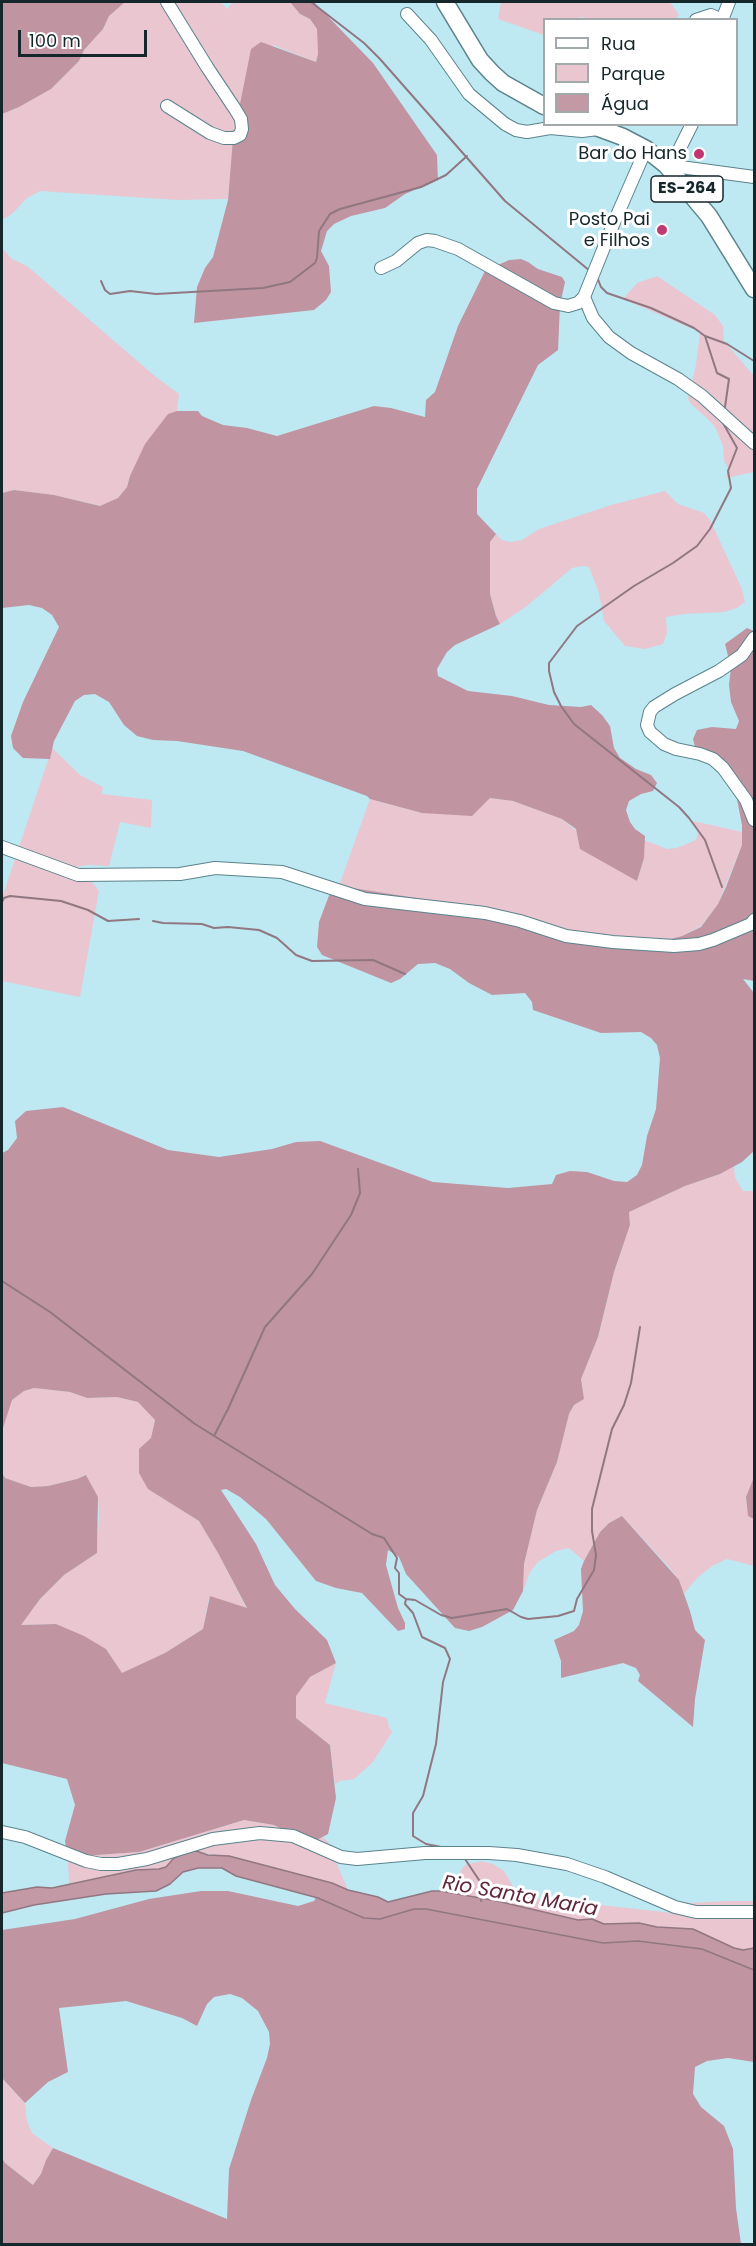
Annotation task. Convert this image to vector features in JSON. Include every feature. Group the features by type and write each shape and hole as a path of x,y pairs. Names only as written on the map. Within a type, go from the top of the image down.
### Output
{"main road":[{"path":"444,2 480,60 492,73 503,83 543,105"},
{"name":"ES-264","path":"594,127 623,137 666,165 709,216 754,289"}],"street":[{"path":"167,2 241,119 240,135 234,138 224,138 210,133 167,106"},
{"path":"723,18 729,2"},
{"path":"407,14 431,40 469,94 505,124 516,130 527,132 550,128 582,131 594,127"},
{"path":"702,18 711,15 718,18"},
{"path":"666,165 678,152 691,126"},
{"path":"381,268 396,261 418,243 427,240 435,241 458,249 554,303 568,306 578,303 584,297 646,150"},
{"path":"666,165 754,177"},
{"path":"584,297 593,318 609,338 688,386 754,443"},
{"path":"754,638 742,655 719,671 654,707 650,712 647,725 650,732 664,744 707,757 723,768 746,800 754,820"},
{"path":"2,846 78,875 180,874 215,868 282,872 365,899 485,913 520,921 566,936 624,943 674,946 713,940 751,924 754,920"},
{"path":"2,1832 25,1837 86,1861 101,1864 118,1864 147,1859 213,1839 260,1833 293,1836 342,1857 357,1859 435,1853 489,1853 567,1864 605,1877 675,1907 696,1912 754,1912"}],"green space":[{"path":"125,2 221,2 227,9 233,2 290,2 300,14 310,19 317,29 316,62 273,45 232,158 228,199 177,200 40,191 27,198 12,214 2,220 2,114 51,89 79,61 84,50 103,29 109,16"},
{"path":"501,2 670,2 679,15 676,18 543,18 543,35 498,19"},
{"path":"2,248 12,259 27,266 156,377 179,394 177,411 168,414 130,476 127,487 118,498 101,506 54,495 14,490 2,493"},
{"path":"657,276 715,315 723,326 724,341 754,376 754,472 726,478 728,468 724,461 723,446 715,427 691,404 688,398 696,365 700,332 623,299 637,283"},
{"path":"665,491 678,504 704,513 710,520 742,589 745,602 737,608 724,612 666,617 667,633 663,644 645,649 625,646 604,621 599,593 589,567 582,566 572,568 527,606 500,624 490,594 490,542 496,534 502,540 510,542 522,540 539,529 611,505"},
{"path":"52,748 80,775 103,787 102,794 152,800 151,828 120,822 109,866 77,867 76,873 93,883 99,891 80,997 2,981 2,898"},
{"path":"490,798 513,801 562,819 637,881 644,858 644,840 667,849 677,848 696,840 698,833 693,821 742,832 742,845 718,904 701,926 682,936 663,941 574,932 474,907 339,886 370,799 422,813"},
{"path":"734,1166 735,1177 743,1191 754,1191 754,1477 746,1497 748,1516 754,1519 754,1566 727,1559 712,1566 697,1578 684,1594 679,1580 668,1566 622,1516 609,1523 600,1532 584,1561 569,1548 556,1551 538,1562 530,1572 523,1591 524,1564 537,1510 557,1462 569,1414 574,1405 584,1399 581,1379 598,1337 614,1272 630,1225 629,1212"},
{"path":"34,1388 70,1392 87,1398 117,1397 138,1402 155,1419 151,1438 149,1489 199,1521 247,1609 209,1598 203,1629 165,1653 122,1674 106,1649 56,1624 20,1625 40,1599 64,1575 97,1553 98,1497 86,1475 48,1486 31,1487 5,1478 2,1473 2,1431 6,1415 12,1400 24,1391"},
{"path":"336,1663 325,1703 387,1718 392,1732 373,1762 354,1779 335,1784 330,1745 296,1718 295,1696 310,1677"},
{"path":"244,1820 274,1825 299,1837 317,1840 323,1837 341,1855 334,1857 348,1890 332,1883 244,1860 199,1852 172,1860 166,1867 159,1869 136,1870 69,1884 68,1857 139,1852"},
{"path":"482,1861 493,1864 504,1871 515,1890 527,1897 673,1913 679,1901 691,1903 754,1901 754,1948 743,1950 734,1948 693,1929 657,1927 639,1923 604,1924 592,1919 578,1920 456,1894 456,1885 461,1870 465,1865"},
{"path":"2,2078 25,2103 27,2121 32,2133 53,2148 41,2174 33,2185 5,2163 2,2158"}],"shaded area":[{"path":"2,2 125,2 109,16 103,29 84,50 79,61 51,89 2,114"},
{"path":"290,2 314,2 373,63 437,155 438,180 405,194 385,208 351,216 334,224 327,231 321,251 329,266 331,292 326,300 314,310 194,323 197,287 205,268 213,257 228,200 233,139 251,49 261,42 316,62 317,29 310,19 300,14"},
{"path":"521,259 538,269 562,277 565,282 560,305 558,350 538,365 477,489 477,514 496,534 490,542 490,594 500,624 455,645 447,652 437,669 438,676 468,691 512,696 549,705 581,707 591,705 602,715 610,726 614,748 620,758 636,769 651,775 657,783 653,791 641,794 629,801 626,810 635,829 645,836 644,858 637,881 580,849 576,829 562,819 513,801 490,798 472,816 422,813 370,799 243,751 137,736 124,725 109,702 95,694 84,695 75,701 54,741 50,759 23,758 13,748 11,736 23,702 59,627 52,615 42,608 29,605 2,608 2,493 14,490 54,495 100,506 118,498 127,487 145,444 168,414 177,411 198,411 202,416 223,425 247,428 277,436 374,406 425,417 426,400 435,392 458,326 485,271 509,260"},
{"path":"747,628 754,631 754,981 743,979 754,993 754,1151 742,1162 720,1174 685,1186 629,1212 630,1225 614,1272 598,1337 581,1379 584,1399 574,1405 569,1414 557,1462 537,1510 524,1564 523,1591 513,1610 482,1627 469,1631 455,1628 406,1574 399,1557 388,1550 386,1565 398,1608 405,1623 405,1629 398,1631 362,1593 316,1581 266,1519 240,1497 226,1489 221,1490 256,1544 275,1585 295,1609 327,1640 336,1663 310,1677 296,1696 296,1718 330,1745 336,1798 328,1834 317,1840 299,1837 274,1825 244,1820 139,1852 68,1857 65,1841 75,1805 67,1779 2,1763 2,1473 5,1478 31,1487 48,1486 86,1475 98,1497 97,1553 64,1575 40,1599 21,1625 56,1624 84,1636 106,1649 122,1673 165,1653 203,1629 210,1596 247,1608 199,1521 148,1489 139,1473 139,1449 151,1438 155,1420 138,1402 117,1397 87,1398 70,1392 34,1388 24,1391 12,1400 2,1431 2,1153 8,1150 17,1138 15,1121 26,1111 63,1107 168,1150 219,1157 272,1149 296,1142 320,1141 433,1182 508,1188 552,1184 556,1175 570,1171 587,1172 614,1181 627,1182 637,1175 642,1165 647,1136 656,1109 660,1058 657,1045 651,1038 641,1032 601,1033 533,1010 532,1002 525,993 492,995 469,983 450,969 435,963 418,964 400,979 391,983 322,955 317,947 319,922 333,885 474,907 574,932 663,941 682,936 701,927 718,904 726,887 742,845 742,825 734,784 696,751 693,739 697,730 712,727 736,729 739,721 731,702 729,685 731,668 725,644"},
{"path":"754,1477 754,1519 748,1516 746,1497"},
{"path":"622,1516 679,1580 695,1630 705,1640 695,1699 693,1727 638,1681 640,1675 636,1668 623,1663 561,1678 561,1661 554,1640 574,1631 579,1625 583,1611 581,1569 584,1561 600,1532 609,1523"},
{"path":"201,1891 228,1891 298,1906 314,1901 316,1897 364,1918 380,1919 414,1909 426,1909 603,1943 638,1941 702,1949 754,1970 754,2062 728,2058 707,2061 695,2067 693,2094 701,2107 724,2126 733,2149 736,2208 741,2244 2,2244 2,2158 5,2163 33,2185 41,2174 53,2148 227,2219 229,2169 270,2044 269,2032 258,2011 242,1998 230,1994 214,1997 207,2004 197,2026 182,2018 126,2001 59,2008 68,2072 48,2082 25,2103 2,2078 2,1930 75,1919 149,1899"}],"water":[{"path":"196,1851 208,1855 229,1856 332,1883 388,1902 432,1891 441,1891 497,1901 578,1920 592,1919 604,1924 639,1923 657,1927 693,1929 734,1948 743,1950 754,1948 754,1970 702,1949 638,1941 603,1943 426,1909 414,1909 380,1919 364,1918 318,1898 236,1876 222,1868 198,1868 183,1872 170,1884 156,1891 106,1894 34,1905 2,1913 2,1893 37,1887 52,1888 136,1870 159,1869 166,1867 174,1858"}],"waterway":[{"path":"311,2 364,43 380,59 505,201 590,271"},
{"path":"101,281 105,290 110,294 130,291 156,294 263,288 290,282 315,263 319,231 330,214 340,209 421,187 446,175 467,156"},
{"path":"597,277 601,287 607,293 651,308 694,328 705,336 727,344 754,361"},
{"path":"705,336 717,373 729,379 725,407"},
{"path":"722,887 705,840 689,818 679,807 574,724 554,692 549,663 577,626 697,546 710,529 731,488 728,471 737,448 723,423"},
{"path":"2,902 4,898 10,896 61,901 88,910 108,921 139,919"},
{"path":"153,921 202,924 214,928 259,930 277,938 296,955 312,961 373,960 405,974"},
{"path":"214,1436 265,1327 312,1274 351,1215 360,1193 358,1169"},
{"path":"2,1281 50,1312 195,1424 372,1534 384,1538 397,1558 395,1568 399,1573 399,1594 441,1615 452,1618 507,1609 528,1619 558,1616 574,1611 577,1599 594,1570 596,1555 592,1531 592,1509 612,1429 624,1405 631,1383 640,1327"},
{"path":"406,1599 405,1604 413,1613 422,1637 445,1648 450,1659 443,1682 436,1744 423,1796 413,1813 413,1836 426,1844 441,1847"},
{"name":"Rio Santa Maria","path":"465,1859 481,1883 483,1892 481,1901"}],"place":[{"name":"Bar do Hans","path":"699,154"},
{"name":"Posto Pai e Filhos","path":"662,230"}]}
